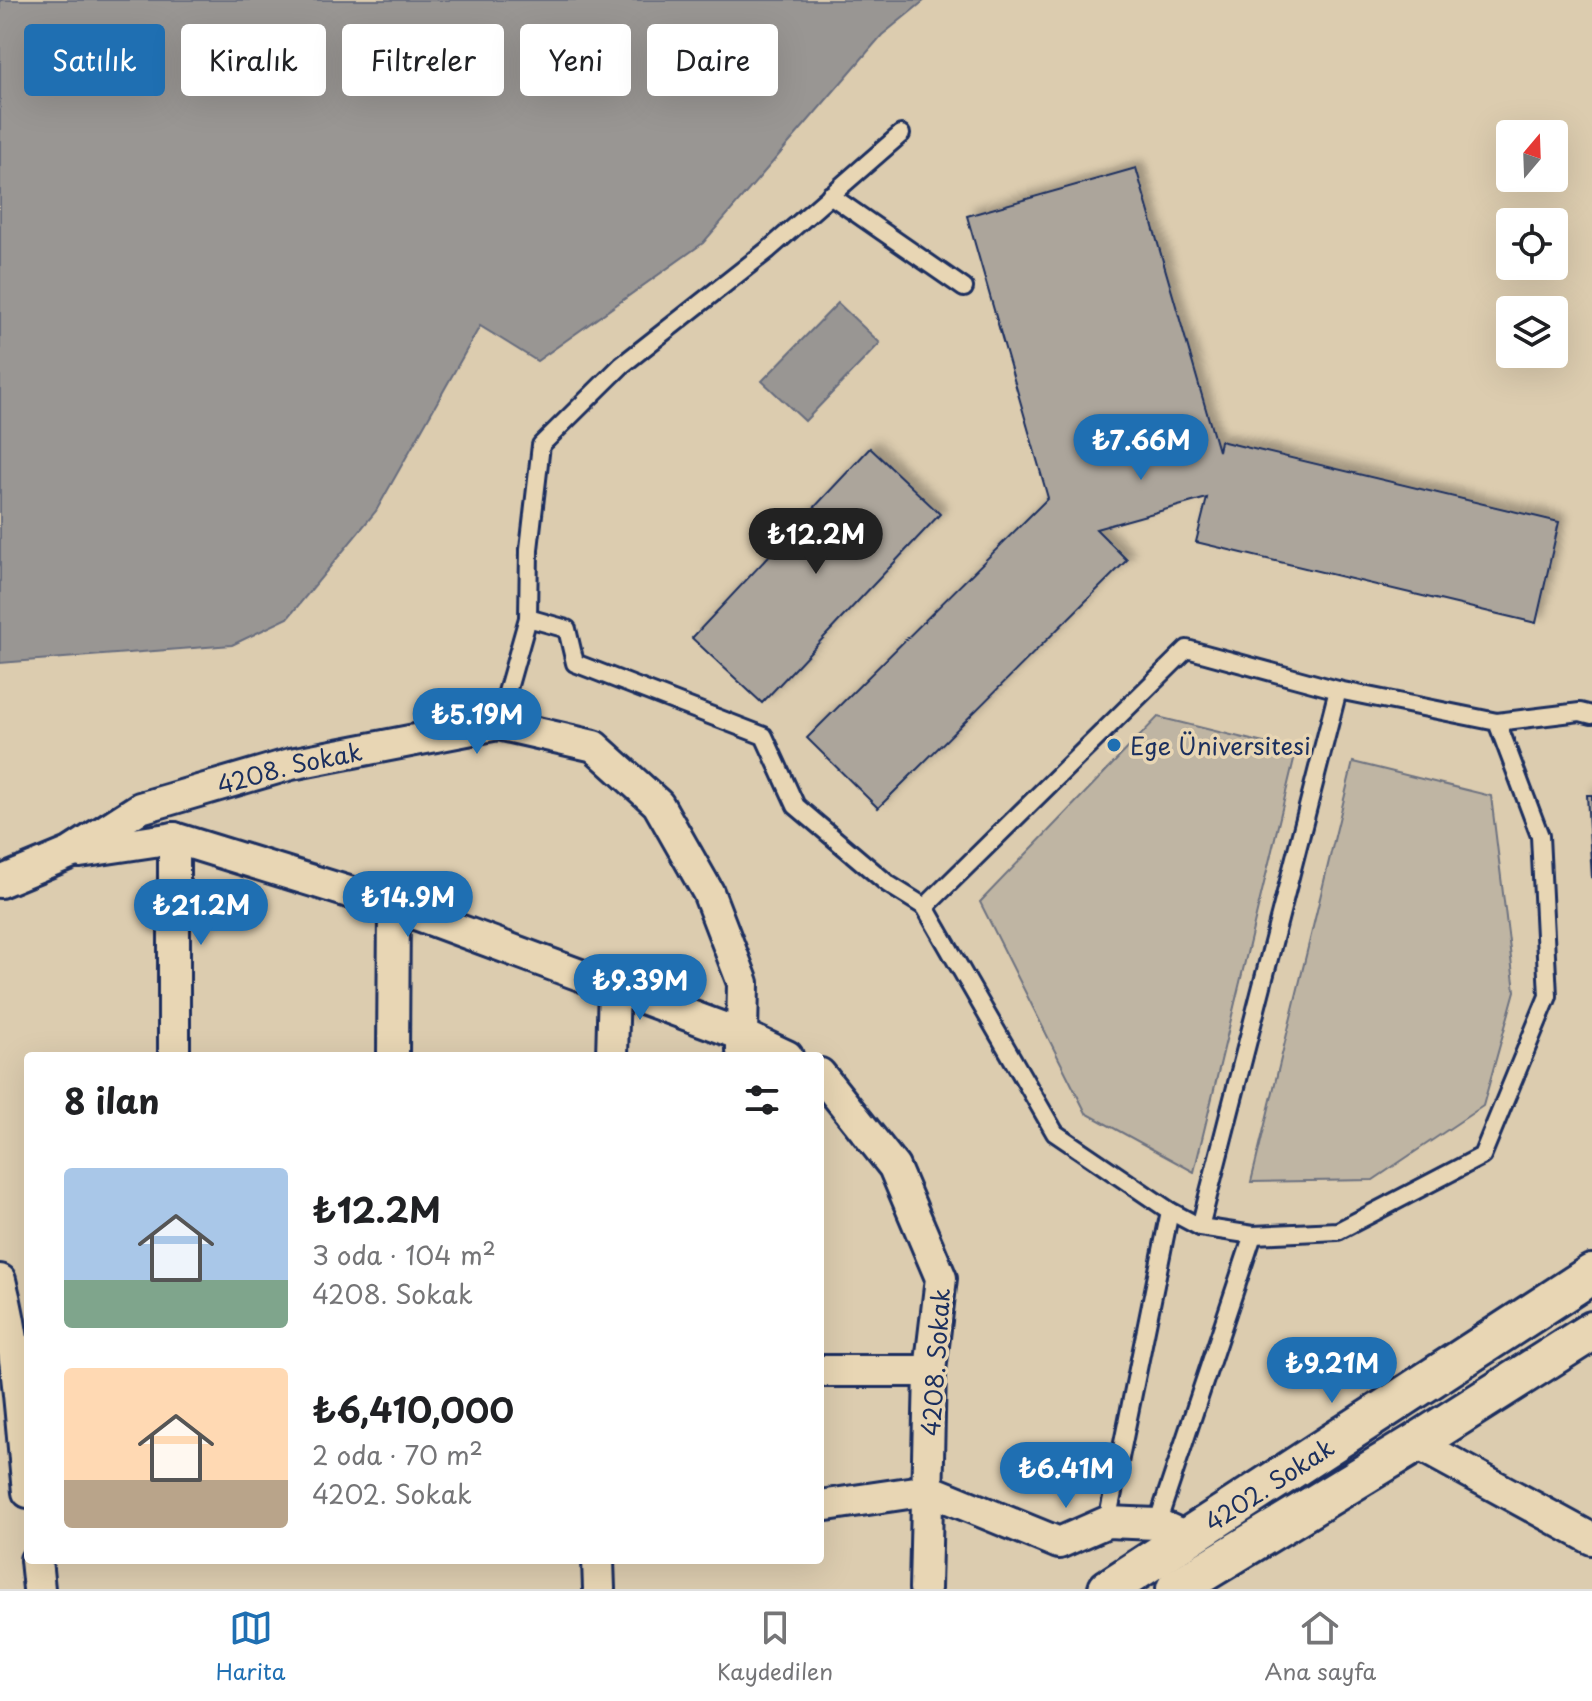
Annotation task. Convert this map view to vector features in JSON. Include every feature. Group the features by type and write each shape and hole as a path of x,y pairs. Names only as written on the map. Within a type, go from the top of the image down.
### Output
{"street":[{"name":"4208. Sokak","path":"0,882 70,853 140,808 291,764 498,724 594,746 658,804 708,892 743,983 742,1045"},
{"path":"70,853 174,838 394,906 614,986 742,1045 771,1052"},
{"path":"174,838 174,1052"},
{"path":"393,1052 394,906"},
{"path":"612,1052 614,986"},
{"name":"4208. Sokak","path":"824,1079 894,1167 941,1278 930,1371 925,1589"},
{"name":"4202. Sokak","path":"1108,1589 1172,1530 1592,1274"},
{"path":"0,1280 22,1383 24,1419"},
{"name":"4202. Sokak","path":"1176,1589 1416,1443 1592,1331"},
{"path":"824,1371 930,1371"},
{"path":"1416,1443 1592,1539"},
{"path":"824,1505 929,1490 1059,1543 1107,1522 1172,1530"},
{"path":"36,1564 39,1589"},
{"path":"598,1564 599,1589"}],"lane":[{"path":"498,724 528,618 529,549 541,445 622,365 768,250 901,134"},
{"path":"830,195 964,288"},
{"path":"528,618 567,629 575,663 764,736 796,806 888,884 925,907 1055,1133 1170,1211 1200,1227 1253,1235 1338,1231 1482,1156 1548,996 1540,836 1497,722"},
{"path":"925,907 1187,649 1338,690 1497,722 1580,712 1592,715"},
{"path":"1200,1227 1338,690"},
{"path":"1107,1522 1170,1211"},
{"path":"1172,1530 1253,1235"}],"shaded area":[{"path":"0,0 925,0 882,35 703,243 537,361 480,326 376,511 288,618 232,645 0,663"},
{"path":"838,303 880,343 805,421 762,381"},
{"path":"1158,717 1296,751 1194,1172 1086,1113 980,902"},
{"path":"1353,762 1491,796 1515,991 1483,1106 1373,1180 1251,1182"}],"building":[{"path":"1136,168 1218,451 1220,441 1559,522 1536,623 1196,542 1207,498 1096,529 1127,560 878,808 807,738 1048,498 967,216"},
{"path":"870,448 940,514 762,703 692,638"},
{"path":"1587,795 1592,795 1592,879"}],"place":[{"name":"Ege Üniversitesi","path":"1114,745"}]}
